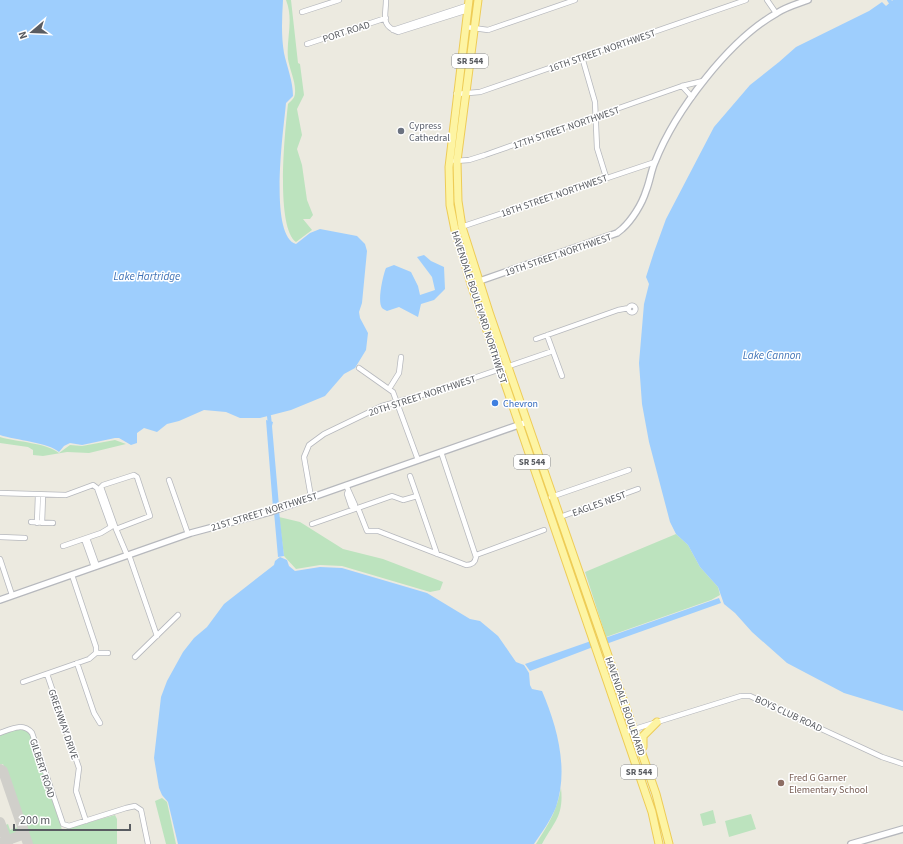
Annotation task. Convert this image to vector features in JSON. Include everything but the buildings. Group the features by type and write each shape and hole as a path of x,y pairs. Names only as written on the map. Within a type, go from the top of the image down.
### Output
{"main road":[{"name":"HAVENDALE BOULEVARD NORTHWEST","path":"478,0 457,161 458,201 462,227 527,422 602,637"},
{"name":"HAVENDALE BOULEVARD NORTHWEST","path":"469,5 456,94 449,161 450,205 455,230 471,284 596,649"},
{"path":"578,594 586,592"},
{"name":"HAVENDALE BOULEVARD","path":"602,637 656,794 668,844"},
{"name":"HAVENDALE BOULEVARD","path":"596,649 652,812 659,844"},
{"path":"643,755 642,737 646,731 657,722"}],"street":[{"path":"302,12 340,0"},
{"path":"386,0 386,26 392,30 469,5"},
{"path":"466,27 488,30 575,0"},
{"name":"16TH STREET NORTHWEST","path":"456,94 480,92 746,0"},
{"path":"768,0 776,13 808,0"},
{"name":"19TH STREET NORTHWEST","path":"471,284 617,233 627,225 645,194 655,162 692,97 703,81 741,41 776,13"},
{"name":"PORT ROAD","path":"307,44 386,18"},
{"path":"582,57 589,77 596,116 596,148 606,177"},
{"name":"17TH STREET NORTHWEST","path":"449,161 469,160 485,155 682,86 703,81"},
{"path":"682,86 692,97"},
{"name":"18TH STREET NORTHWEST","path":"455,230 606,177 655,162"},
{"path":"536,339 629,308"},
{"path":"547,335 562,376"},
{"name":"20TH STREET NORTHWEST","path":"311,497 304,457 309,446 319,437 345,422 398,401 440,390 553,351"},
{"path":"389,389 399,373 401,357"},
{"path":"359,368 389,389 398,401 418,460"},
{"name":"21ST STREET NORTHWEST","path":"0,600 188,534 270,512 527,422"},
{"path":"346,485 351,506 355,508 367,531 378,530 466,565 471,565 475,562 476,555 441,452"},
{"path":"545,499 629,470"},
{"path":"116,529 150,516 136,475 103,485 101,487 116,529 128,555 157,636"},
{"path":"410,476 437,554"},
{"path":"169,480 188,534"},
{"path":"0,493 66,495 93,485 97,488 111,527 108,531 63,546"},
{"name":"EAGLES NEST","path":"560,517 638,489"},
{"path":"40,523 41,495"},
{"path":"312,524 392,496 403,500 417,496"},
{"path":"30,522 53,523"},
{"path":"476,555 544,530"},
{"path":"0,537 25,538"},
{"path":"86,538 96,567"},
{"path":"0,559 12,595"},
{"path":"72,575 96,647 96,653"},
{"path":"135,657 178,615"},
{"path":"23,682 89,659 96,653 108,653"},
{"path":"77,663 94,713 100,722"},
{"name":"GREENWAY DRIVE","path":"47,674 79,768 76,791 86,821"},
{"name":"BOYS CLUB ROAD","path":"625,732 741,696 750,696 882,757 903,764"},
{"name":"GILBERT ROAD","path":"0,733 19,727 26,728 33,736 61,822 66,826 126,808 138,808 144,822 148,844"},
{"path":"851,844 868,842 903,829"}],"green space":[{"path":"286,0 291,0 298,63 300,64 304,95 297,109 302,135 297,149 302,165 307,200 313,215 310,219 303,219 312,230 296,242 290,233 285,217 283,198 285,135 288,104 293,99 295,93 294,81 288,59 290,22"},
{"path":"0,437 40,445 59,453 70,445 82,446 115,440 126,444 89,453 67,452 43,456 33,455 33,450 28,447 0,443"},
{"path":"279,517 300,522 343,549 383,559 443,582 440,590 430,592 342,566 320,565 296,569 284,556"},
{"path":"676,534 688,545 700,567 718,587 720,595 711,600 606,637 585,572"},
{"path":"15,729 24,730 31,735 62,830 115,815 117,819 117,844 30,844 3,764 0,765 0,735"},
{"path":"561,788 562,798 557,818 542,844 536,844 552,818"},
{"path":"162,798 167,802 176,844 166,844 155,801"},
{"path":"713,810 716,823 703,826 700,814"},
{"path":"751,814 756,829 729,837 725,821"},
{"path":"8,824 10,830 20,826 21,832 12,837 8,836 3,826"}],"water":[{"name":"Lake Hartridge","path":"0,0 283,0 283,46 291,79 293,96 286,103 281,156 280,202 282,222 287,236 296,244 310,233 320,229 357,236 365,244 367,251 362,303 359,312 360,318 368,333 366,350 355,368 344,374 325,396 291,410 260,418 240,418 226,412 204,410 179,421 167,424 157,432 144,428 137,433 137,443 131,445 119,438 115,438 82,445 70,443 64,446 59,452 48,446 0,435"},
{"name":"Lake Cannon","path":"893,0 903,0 903,711 844,693 787,663 752,632 735,613 724,604 718,587 700,567 688,545 676,534 670,522 649,442 642,404 639,363 644,304 649,284 646,277 666,219 714,127 750,85 796,47 869,11 882,2 886,6"},
{"path":"424,255 431,261 444,267 445,289 434,300 421,304 418,317 399,307 387,311 382,308 380,300 383,276 386,268 394,265 411,272 418,286 420,295 435,290 432,277 417,257"},
{"path":"266,420 273,422 272,426 279,506 273,508"},
{"path":"279,511 284,556 278,557 274,512"},
{"path":"280,557 287,560 289,566 295,571 320,567 342,568 427,593 470,619 480,621 498,636 516,662 524,665 529,673 530,685 532,689 542,691 547,704 560,748 561,763 560,793 556,807 534,844 178,844 168,802 162,795 159,788 154,758 161,697 167,681 183,652 194,638 207,627 224,604 274,565 275,561"},
{"path":"719,598 721,603 606,644 605,638"},
{"path":"591,641 593,647 530,671 525,664"}],"waterway":[{"path":"269,416 270,425"}],"taxiway":[{"path":"0,769 3,771 28,844"},
{"path":"0,822 8,844"},
{"path":"0,843 19,836 23,828"}],"place":[{"name":"Cypress Cathedral","path":"401,131"},
{"name":"Chevron","path":"495,403"},
{"name":"Fred G Garner Elementary School","path":"781,783"}]}
